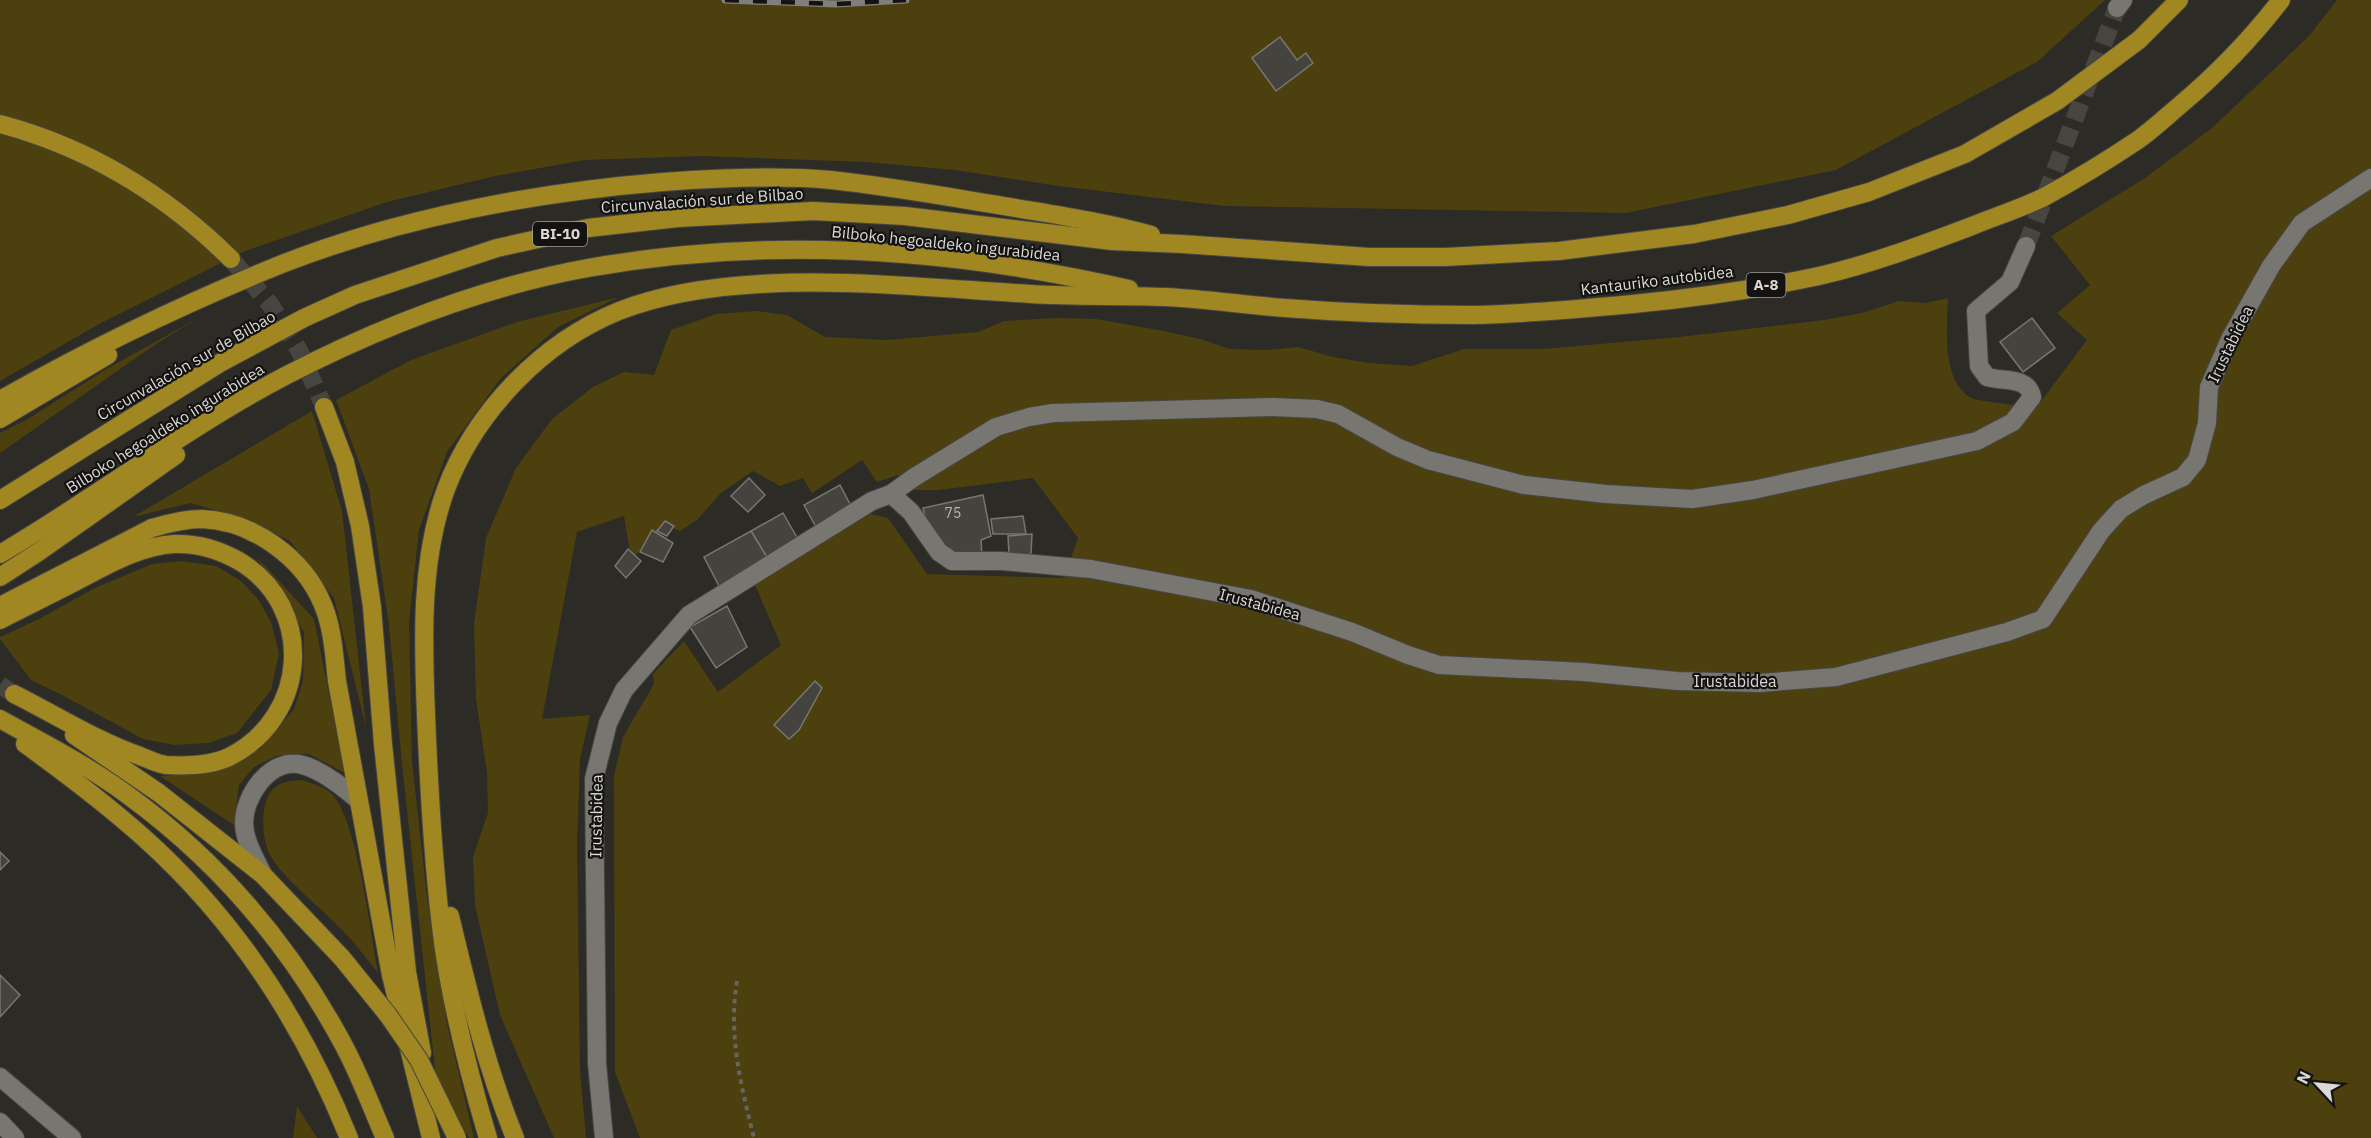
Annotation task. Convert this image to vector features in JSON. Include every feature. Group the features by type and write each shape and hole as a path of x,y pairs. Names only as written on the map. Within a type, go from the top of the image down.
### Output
{"highway":[{"path":"0,400 96,349 284,264 373,235 476,208 607,187 721,178 830,180 1115,225 1182,243 1369,256 1445,257 1559,251 1694,234 1788,215 1869,192 1965,154 2057,101 2139,40 2179,0"},
{"name":"Kantauriko autobidea","path":"1166,297 1288,308 1477,315 1586,309 1699,297 1822,275 1910,250 2041,199 2143,137 2195,92 2253,35 2281,0"},
{"path":"0,124 53,141 139,183 201,229 231,259"},
{"name":"Circunvalación sur de Bilbao","path":"0,500 220,363 345,300 420,272 497,248 588,228 678,218 813,211 905,216 1112,241 1182,243"},
{"name":"Bilboko hegoaldeko ingurabidea","path":"0,554 212,418 284,377 372,335 474,297 588,268 666,257 819,250 902,255 1066,275 1166,297"},
{"path":"488,1138 456,1013 443,940 424,676 428,574 435,528 446,489 468,442 495,405 529,370 563,342 594,322 624,309 682,294 724,287 792,284 872,285 1060,296 1166,297"},
{"path":"0,419 192,304"},
{"path":"0,578 50,545 284,377"},
{"path":"324,407 345,462 360,526 372,607 383,744 407,972 433,1138"},
{"path":"0,606 152,528 202,519 225,523 267,540 289,556 307,575 322,604 332,633 337,681 357,799 391,975 433,1138"},
{"path":"0,620 115,562 172,544 201,544 227,555 252,569 270,586 284,610 291,631 295,658 289,682 271,721 251,742 228,757 200,764 164,765 128,752 14,694 159,793 263,875 342,958 388,1015 419,1060 457,1138"},
{"path":"0,719 22,742 85,788 144,838 218,914 250,954 285,1007 310,1052 349,1138"},
{"path":"0,719 128,794 164,822 237,892 278,942 316,997 343,1044 385,1138"},
{"path":"435,853 473,1013 498,1096 515,1138"}],"street":[{"name":"Irustabidea","path":"891,494 911,512 939,552 952,561 1002,561 1091,569 1251,599 1352,632 1439,665 1584,672 1677,681 1760,683 1836,677 2007,632 2043,619 2101,531 2121,508 2183,477 2197,460 2207,423 2209,387 2230,339 2266,275 2301,223 2371,178"},
{"name":"Irustabidea","path":"604,1138 597,1063 594,779 608,723 624,690 689,615 872,501 891,494 913,478 996,428 1029,417 1053,413 1272,406 1317,409 1338,414 1396,447 1428,460 1524,484 1606,494 1692,500 1753,490 1977,441 2013,422 2032,397 2031,389 2023,382 1987,377 1979,366 1976,311 2010,282 2026,246"},
{"path":"263,875 250,849 244,824 248,801 260,780 279,768 297,764 336,782 357,799"},
{"path":"0,1077 72,1138"},
{"path":"0,1122 15,1138"}],"path":[{"path":"737,981 733,1024 739,1077 754,1138"}],"shaded area":[{"path":"0,0 2105,0 2037,62 1836,170 1626,213 1224,206 1059,186 955,170 866,162 702,156 585,160 495,176 387,202 245,251 99,324 0,381"},
{"path":"2337,0 2371,0 2371,1138 640,1138 615,1072 614,776 623,737 654,684 653,674 684,641 718,692 781,645 755,585 870,514 888,518 927,574 1064,578 1078,538 1033,478 938,490 911,490 898,475 877,482 862,460 812,493 803,478 780,486 753,471 721,493 697,520 680,531 664,524 635,556 629,547 624,516 577,532 542,719 590,715 580,759 577,843 580,1071 586,1138 554,1138 500,1015 475,905 473,857 488,813 487,773 476,699 474,624 486,538 516,468 552,419 593,387 624,372 654,375 671,330 716,314 757,311 787,315 825,337 887,340 978,332 1004,321 1055,318 1096,319 1200,339 1230,349 1266,350 1298,347 1333,357 1369,363 1412,366 1464,349 1543,349 1679,337 1824,320 1862,313 1899,301 1925,303 1948,298 1948,352 1950,366 1961,390 1975,399 2036,408 2087,340 2057,313 2090,285 2051,236 2145,178 2212,128 2309,36"},
{"path":"619,297 558,327 501,378 447,452 419,530 409,622 412,762 427,897 447,1024 474,1138 469,1138 436,1078 389,625 369,489 336,400 411,360 517,322"},
{"path":"200,317 156,344 0,453 0,433 28,419 103,371"},
{"path":"312,411 342,511 366,727 334,598 290,541 239,517 190,503 133,517"},
{"path":"256,556 314,619 345,773 309,754 276,756 254,767 239,785 234,825 160,776 211,772 260,749 294,709 303,681 304,632"},
{"path":"181,561 216,566 241,581 258,599 271,622 279,653 271,690 237,733 209,743 175,745 143,739 31,680 0,639 95,588 152,564"},
{"path":"302,780 322,787 332,794 349,828 362,879 378,973 344,932 285,875 268,850 263,823 268,797 279,785"},
{"path":"297,1106 317,1138 293,1138"}],"building":[{"path":"1280,37 1297,60 1306,53 1313,63 1276,91 1252,58"},
{"path":"2032,318 2055,348 2023,372 2000,342"},
{"path":"749,478 765,495 748,512 731,496"},
{"path":"840,485 852,508 817,529 804,505"},
{"path":"983,495 991,536 981,540 982,555 955,554 944,549 927,524 923,508"},
{"path":"783,513 799,541 768,559 751,531"},
{"path":"1023,516 1026,534 993,534 991,519"},
{"path":"665,521 674,526 667,536 657,531"},
{"path":"652,530 673,543 663,562 640,552"},
{"path":"751,531 768,559 719,586 704,557"},
{"path":"1032,534 1031,554 1009,554 1008,536"},
{"path":"628,549 641,561 626,578 615,566"},
{"path":"727,606 747,647 716,668 690,627"},
{"path":"815,681 822,688 799,730 789,739 774,725"},
{"path":"0,852 9,861 0,870"},
{"path":"0,975 20,995 0,1017"}],"tunnel":[{"path":"2026,246 2117,8"},
{"path":"231,259 270,304 300,352 324,407"},
{"path":"0,685 14,694"}],"railway":[{"path":"725,0 836,4 906,0"}]}
